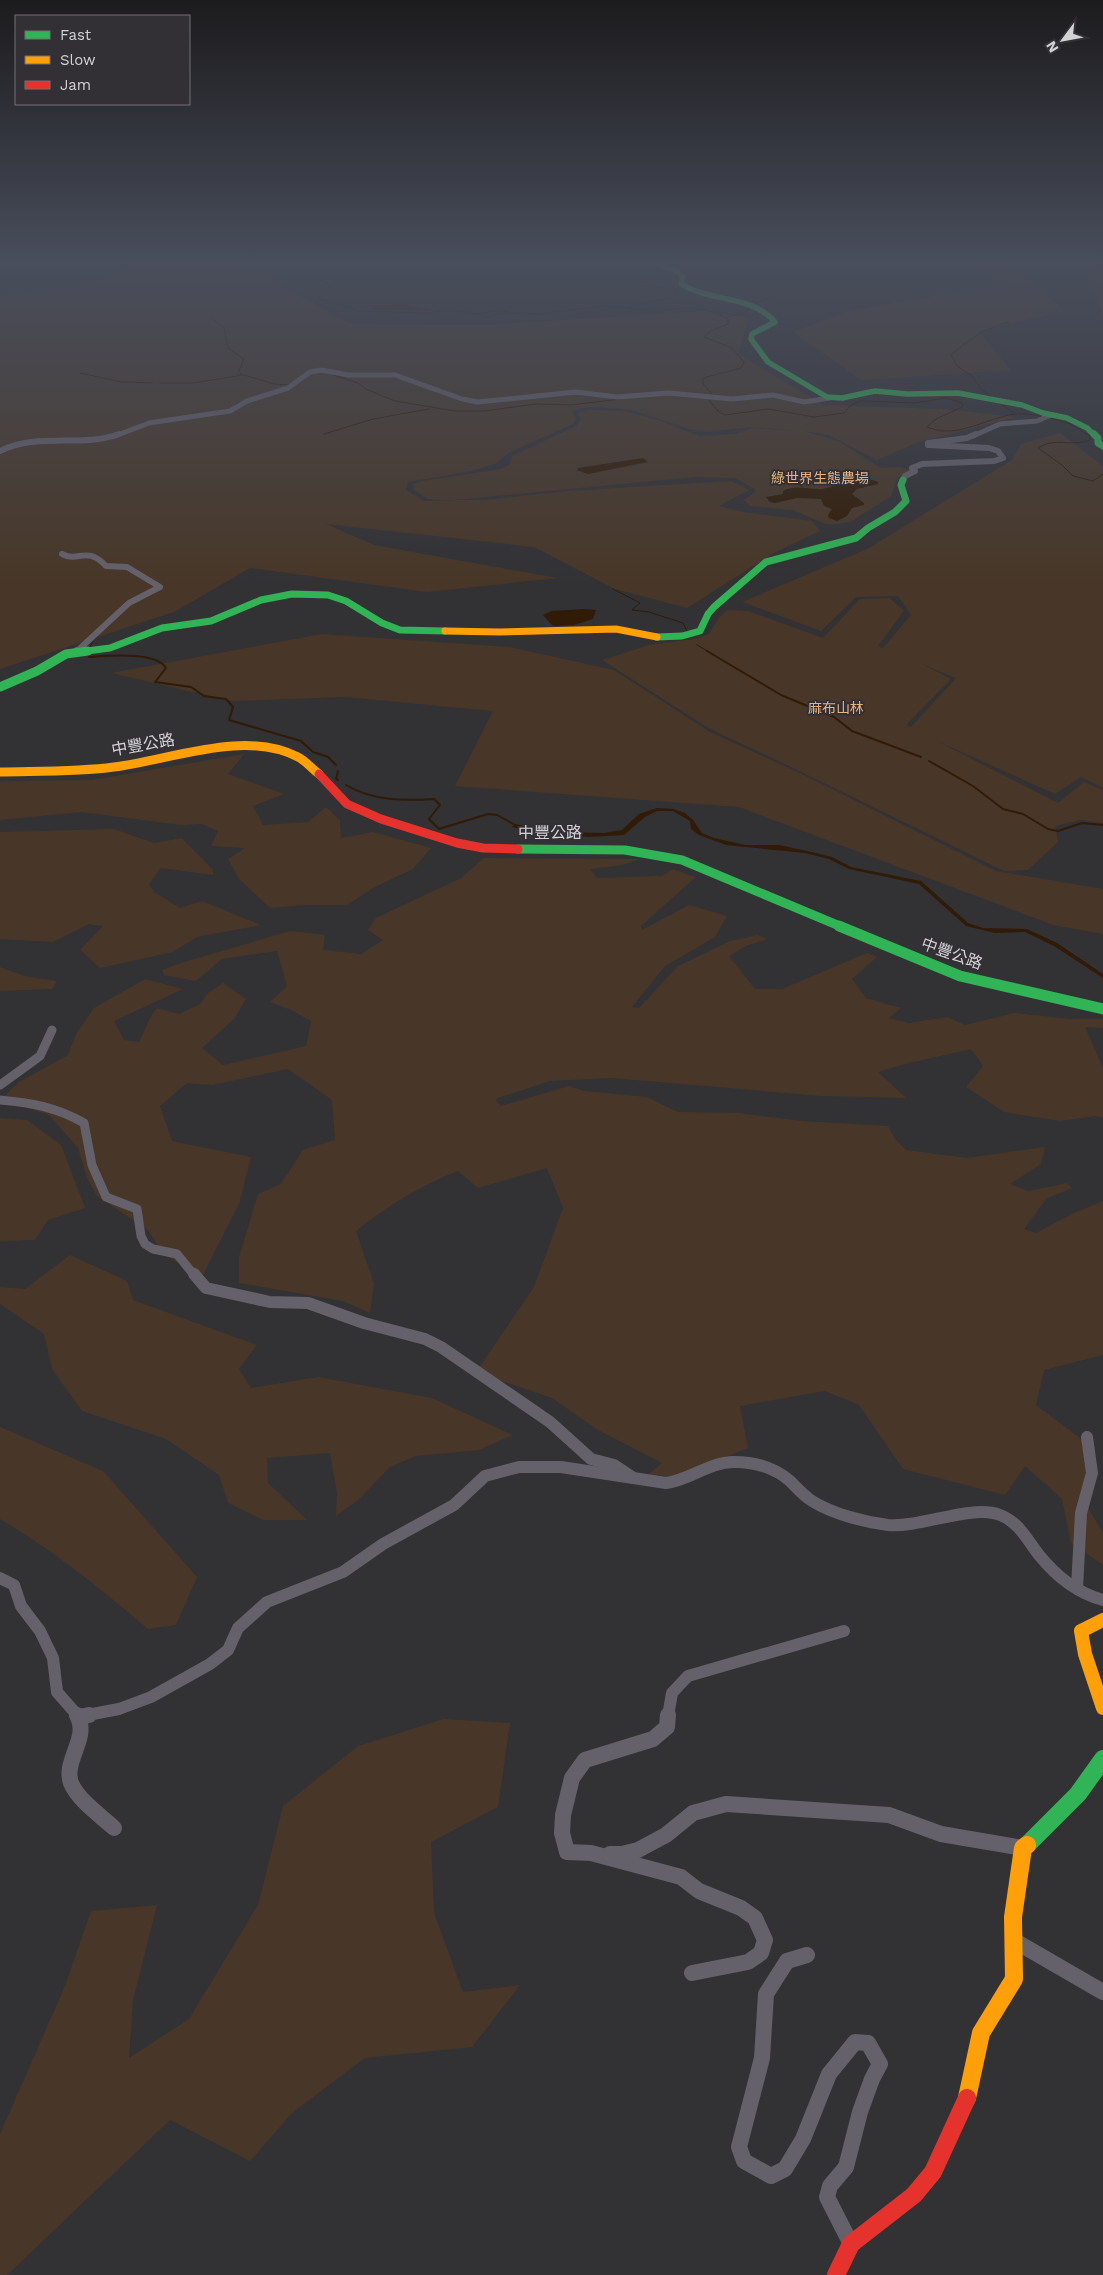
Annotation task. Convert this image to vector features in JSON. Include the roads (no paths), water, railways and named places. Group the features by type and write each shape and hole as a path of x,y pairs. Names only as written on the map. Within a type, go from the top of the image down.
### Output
{"street":[{"path":"0,451 12,445 37,440 106,439 149,423 230,411 247,401 288,388 310,372 320,370"},
{"path":"322,370 349,375 395,375 462,399 478,402 576,392 617,397 658,393 744,399 773,395 804,402 850,397 875,391 913,394 950,392 1022,405 1073,420 1098,436 1098,443 1103,446"},
{"path":"781,370 830,398"},
{"path":"0,687 37,671 58,657 110,648 162,628 211,621 270,597 304,593 328,595 346,602 382,623 400,630 500,632 616,629 663,638 682,636 702,629 708,614 714,607 766,562 856,538 864,529 895,512 906,501 901,485 905,476 915,471 912,468 922,464 994,461 1003,458 998,451 989,448 932,446 928,445 928,443 967,438 1000,424 1036,421 1051,415"},
{"path":"62,554 69,558 89,554 98,557 106,566 127,567 159,585 160,588 129,603 75,653"},
{"name":"中豐公路","path":"0,772 82,770 132,765 202,750 234,746 277,749 291,752 309,762 333,791 353,808 427,836 486,848 650,851 682,860 849,934 960,976 1103,1009"},
{"path":"0,1085 40,1056 52,1030"},
{"path":"0,1100 39,1104 70,1115 84,1123 92,1165 106,1197 137,1210 140,1217 140,1232 145,1244 159,1250 174,1253 182,1258 200,1284 206,1288 270,1302 308,1303 364,1323 425,1339 441,1347 550,1422 591,1459 614,1465 637,1480"},
{"path":"1077,1588 1081,1513 1092,1472 1087,1437"},
{"path":"80,1717 119,1709 151,1697 210,1664 228,1650 238,1628 267,1602 343,1572 383,1544 454,1505 485,1476 520,1467 561,1467 637,1480 681,1482 714,1465 727,1462 766,1467 780,1472 813,1501 872,1522 895,1525 980,1514 1000,1515 1020,1528 1049,1567 1059,1577 1093,1598 1103,1600"},
{"path":"0,1578 14,1586 21,1606 40,1631 53,1658 57,1692 80,1717 81,1738 69,1772 71,1782 76,1792 114,1828"},
{"path":"1103,1620 1081,1631 1086,1654 1103,1708"},
{"path":"844,1631 688,1676 674,1687 670,1696 667,1727 653,1739 585,1760 572,1778 562,1833 567,1852 622,1854 638,1850 666,1835 693,1813 726,1804 889,1815 941,1834 1023,1848"},
{"path":"836,2275 851,2244 914,2195 932,2172 967,2098 981,2033 1014,1980 1016,1960 1013,1940 1013,1917 1023,1848 1069,1804 1096,1772 1103,1759"},
{"path":"591,1853 681,1877 699,1891 741,1908 755,1918 765,1940 761,1953 748,1962 692,1973"},
{"path":"1013,1940 1103,1992"},
{"path":"807,1955 787,1961 766,1994 762,2058 739,2146 744,2161 771,2176 785,2169 803,2139 829,2074 855,2042 868,2043 880,2064 872,2079 860,2112 846,2167 830,2186 827,2197 851,2244"}],"waterway":[{"path":"239,370 241,374 274,384 289,385"},
{"path":"711,397 711,393 703,384 703,378 733,370"},
{"path":"963,370 972,376 980,388 994,399"},
{"path":"80,373 122,382 152,383"},
{"path":"160,383 193,383 243,375"},
{"path":"333,375 358,383 366,389 395,401 455,411 484,411 536,404 571,405 620,399"},
{"path":"708,399 719,412 725,415 768,409 814,417 844,413 851,405 861,401 915,403 945,398 963,403 962,407 936,419 927,427 949,431 960,430 1015,414 1043,417"},
{"path":"235,405 245,400"},
{"path":"997,401 1014,413"},
{"path":"324,434 373,419 429,409"},
{"path":"1050,418 1070,424 1090,436 1090,440 1077,443 1050,443 1038,448 1062,465 1073,476 1093,481 1103,474"},
{"path":"613,589 640,603 632,610 649,612 683,623 688,633"},
{"path":"88,649 93,642"},
{"path":"697,645 709,652"},
{"path":"707,651 781,695 834,717 852,731 921,757"},
{"path":"88,653 89,657 130,656 152,659 161,663 166,668 155,682 191,687 204,696 226,699 233,707 229,720 301,741 313,752 328,757 336,765"},
{"path":"929,761 973,786 1003,809 1023,814 1048,829 1058,831 1082,823 1103,825"},
{"path":"338,771 336,779 338,780"},
{"path":"346,785 367,794 388,799 434,799 440,805 429,819 439,829 488,814 497,815 515,825"}],"park label":[{"name":"綠世界生態農場","path":"820,478"},
{"name":"麻布山林","path":"836,708"}]}
